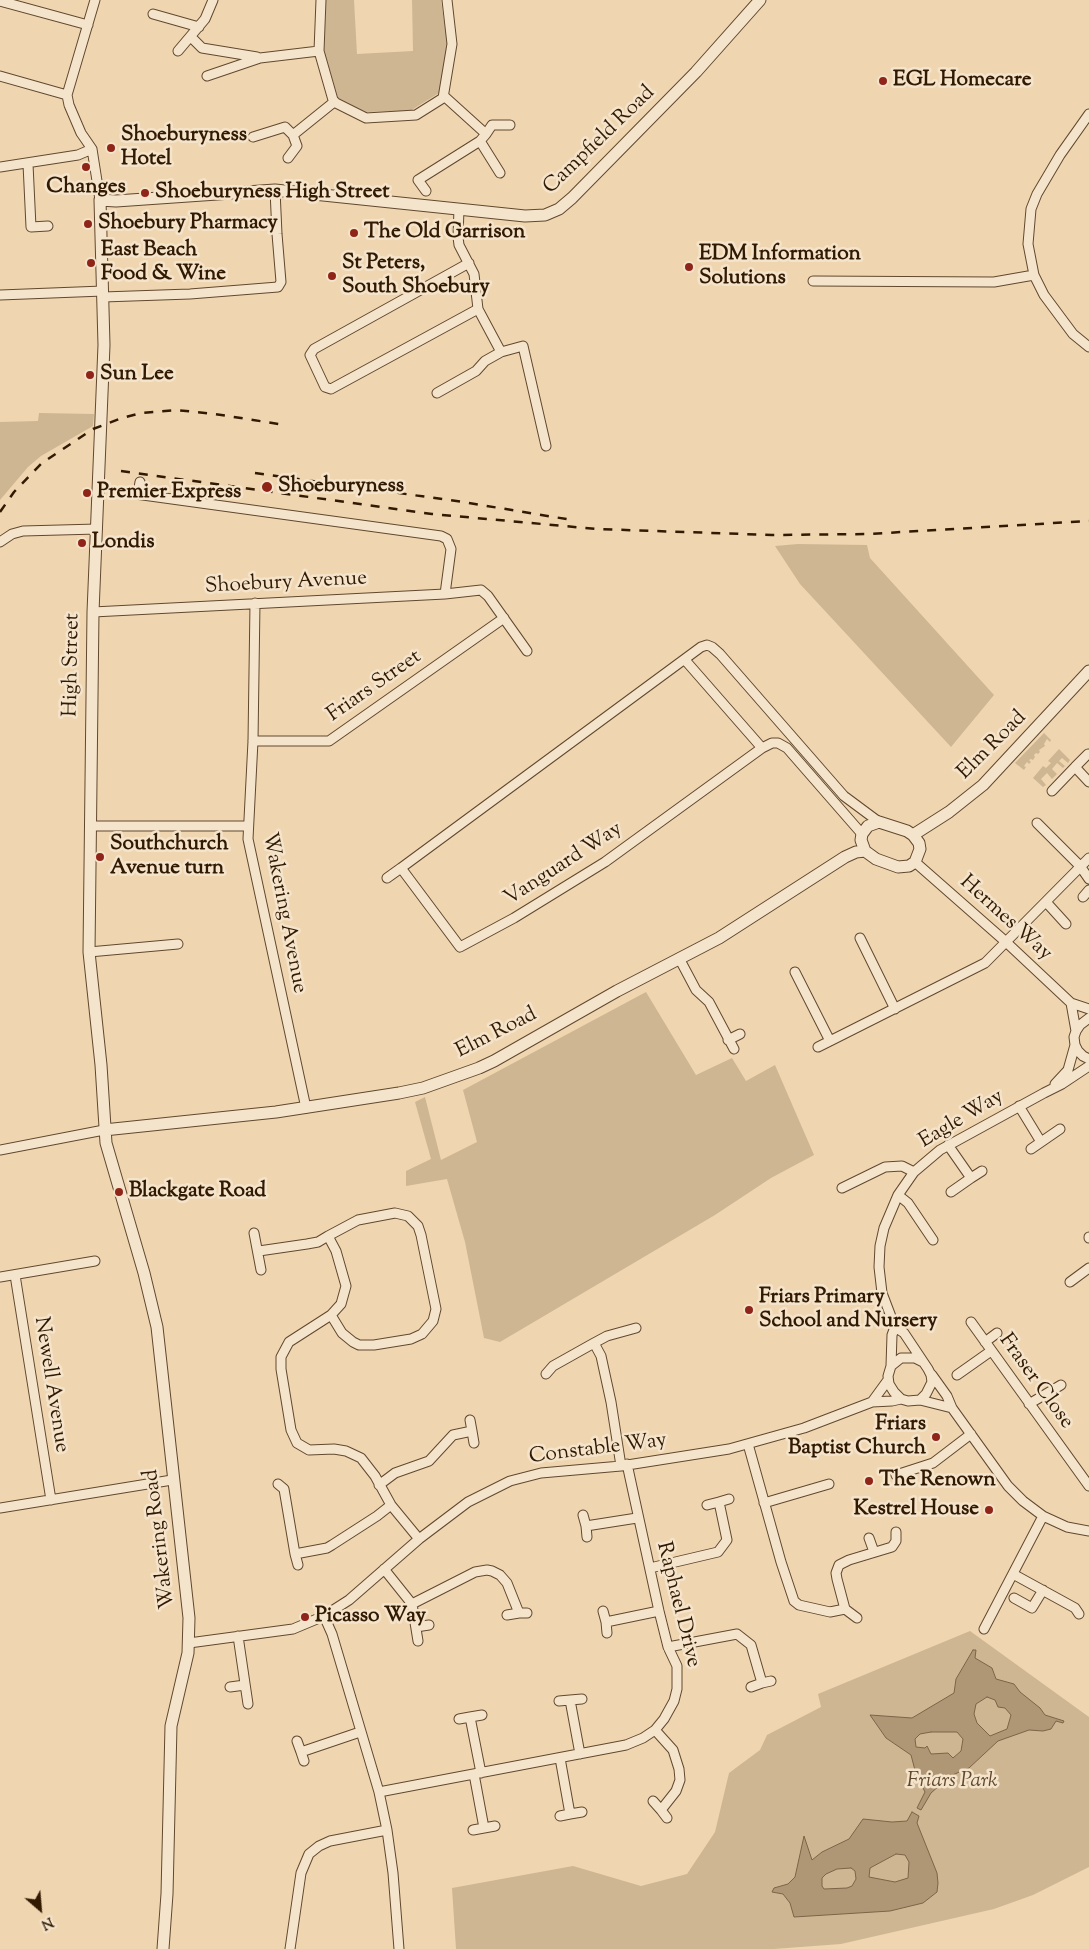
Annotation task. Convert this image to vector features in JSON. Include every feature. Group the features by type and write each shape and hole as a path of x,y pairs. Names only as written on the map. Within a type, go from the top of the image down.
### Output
{"street":[{"path":"0,0 88,25"},
{"path":"95,0 67,95 69,105 81,133 92,149 100,200"},
{"path":"178,51 199,27 214,0"},
{"path":"321,0 319,51 334,102 366,118 413,115 444,96 452,44 447,0"},
{"name":"Campfield Road","path":"100,200 275,190 531,216 552,212 564,206 696,72 760,0"},
{"path":"153,14 199,27"},
{"path":"191,37 202,48 260,58"},
{"path":"442,42 452,44"},
{"path":"207,76 260,58 319,51"},
{"path":"0,76 67,95"},
{"path":"444,96 483,137 500,173"},
{"path":"293,135 334,102"},
{"path":"1089,114 1060,155 1037,194 1031,209 1028,244 1034,275 1044,295 1056,314 1073,334 1089,347"},
{"path":"426,192 418,180 483,137 492,125 510,125"},
{"path":"253,137 285,127 293,135 297,146 288,158"},
{"path":"0,167 78,155 92,149"},
{"path":"28,164 31,228 48,226"},
{"path":"0,295 190,294 278,288 281,282 276,234 275,190"},
{"name":"High Street","path":"100,200 104,369 93,612 89,952 101,1065 104,1130"},
{"path":"459,209 458,238 476,281 478,309 500,352"},
{"path":"469,262 314,348 310,355 325,387 331,389 478,309"},
{"path":"813,281 994,282 1034,275"},
{"path":"437,393 476,372 485,361 500,352 523,346 546,446"},
{"path":"138,494 140,482"},
{"path":"121,492 441,536 447,539 451,549 445,594"},
{"path":"0,542 12,534 23,531 97,529"},
{"name":"Shoebury Avenue","path":"93,612 445,594 481,590 488,596 504,618"},
{"name":"Wakering Avenue","path":"255,603 253,741 247,826 250,852 306,1108"},
{"path":"504,618 528,651"},
{"name":"Friars Street","path":"253,741 329,741 504,618"},
{"path":"388,878 701,647 707,645 712,647 808,753 844,796 879,822 907,831 913,835 919,843 920,849 915,862 909,866 898,867 876,859 865,851 861,840 862,834 868,826 879,822"},
{"path":"685,660 762,748 767,744 778,743 787,748 862,834"},
{"name":"Elm Road","path":"913,835 948,812 983,785 1089,671"},
{"name":"Vanguard Way","path":"401,868 460,947 514,918 605,862 762,748"},
{"path":"797,761 808,753"},
{"path":"1052,791 1088,754"},
{"path":"1075,767 1089,782"},
{"path":"1037,823 1080,866 1089,879"},
{"path":"90,826 247,826"},
{"name":"Elm Road","path":"104,1130 212,1120 399,1094 423,1088 479,1068 617,990 739,926 845,857 856,852 865,851"},
{"path":"818,1047 985,963 1089,858"},
{"name":"Hermes Way","path":"915,862 1006,942 1071,1003 1089,1009"},
{"path":"1046,902 1066,924"},
{"path":"860,938 896,1008"},
{"path":"89,952 178,944"},
{"path":"679,958 696,990 709,1002 734,1049"},
{"path":"795,972 830,1041"},
{"path":"1071,1003 1076,1031"},
{"path":"1076,1031 1089,1018"},
{"name":"Eagle Way","path":"1044,1093 1061,1079 1068,1070 1075,1045 1076,1031"},
{"path":"728,1040 740,1034"},
{"path":"1075,1045 1083,1056 1089,1059"},
{"name":"Eagle Way","path":"923,1362 904,1333 895,1327 882,1292 880,1266 884,1228 898,1195 914,1172 948,1145 1062,1084 1089,1066"},
{"path":"1019,1106 1041,1142"},
{"path":"1030,1149 1060,1129"},
{"path":"0,1150 104,1130"},
{"name":"Wakering Road","path":"104,1130 108,1152 146,1281 156,1327 189,1618 189,1643 186,1662 171,1726 167,1894 163,1949"},
{"path":"948,1145 971,1178"},
{"path":"842,1188 885,1167 902,1166 914,1172"},
{"path":"951,1192 982,1171"},
{"path":"898,1195 908,1203 933,1240"},
{"path":"259,1251 318,1242 358,1220 395,1214 408,1216 414,1220 421,1235 436,1308 433,1322 422,1334 411,1339 374,1345 359,1345 352,1342 342,1332 330,1315"},
{"path":"254,1233 259,1251 261,1270"},
{"path":"328,1236 340,1259 346,1286 341,1304 330,1315 289,1342 284,1349 280,1369 291,1430 297,1443 309,1450 334,1449 346,1451 361,1458 390,1505 419,1539"},
{"path":"0,1277 95,1260"},
{"path":"1070,1282 1089,1268"},
{"name":"Newell Avenue","path":"15,1275 51,1500"},
{"name":"Fraser Close","path":"971,1322 1088,1483"},
{"name":"Eagle Way","path":"890,1366 892,1335 895,1327"},
{"path":"546,1374 553,1366 607,1336 636,1328"},
{"path":"985,1342 997,1333"},
{"name":"Raphael Drive","path":"379,1792 626,1745 655,1730 670,1710 677,1689 677,1666 668,1647 624,1465 601,1356 594,1343"},
{"path":"957,1375 991,1351"},
{"path":"872,1402 888,1380 890,1366 901,1358 915,1358 923,1362 947,1396 952,1408 1008,1486 1023,1501 1043,1516 1067,1527 1089,1531"},
{"path":"920,1400 930,1389 932,1375"},
{"path":"888,1380 891,1388 901,1398 908,1401 920,1400 952,1408"},
{"path":"1029,1404 1060,1385"},
{"name":"Constable Way","path":"189,1643 293,1629 324,1616 350,1600 419,1539 468,1502 510,1481 554,1471 624,1465 700,1454 748,1444 818,1424 872,1402 892,1401 901,1398"},
{"path":"470,1420 474,1443"},
{"path":"379,1485 396,1473 429,1461 453,1435 472,1431"},
{"path":"896,1475 933,1463 971,1434"},
{"path":"748,1444 794,1601 830,1612 845,1608"},
{"path":"0,1508 172,1480"},
{"path":"278,1484 284,1489 298,1565"},
{"path":"764,1503 828,1484"},
{"path":"707,1505 729,1499"},
{"path":"650,1568 718,1552 727,1540 719,1502"},
{"path":"295,1554 327,1548 377,1516 390,1505"},
{"path":"583,1515 587,1536"},
{"path":"984,1628 1043,1516"},
{"path":"586,1526 637,1518"},
{"path":"857,1618 845,1608 836,1573 839,1565 849,1560 892,1547 896,1541 896,1532"},
{"path":"870,1538 874,1552"},
{"path":"384,1570 412,1604 418,1641"},
{"path":"412,1604 475,1572 487,1570 497,1573 504,1578 523,1613 507,1616"},
{"path":"1013,1574 1075,1608 1079,1614"},
{"path":"1014,1598 1032,1608 1043,1590"},
{"path":"603,1610 607,1633"},
{"path":"606,1622 659,1611"},
{"path":"324,1616 332,1634 379,1792 387,1830 398,1949"},
{"path":"416,1627 429,1625"},
{"path":"668,1647 737,1634 751,1645 767,1682 751,1687"},
{"path":"238,1636 248,1704"},
{"path":"230,1687 245,1684"},
{"path":"559,1701 582,1699"},
{"path":"570,1700 580,1754"},
{"path":"459,1719 482,1715"},
{"path":"470,1718 484,1828"},
{"path":"655,1730 672,1750 679,1769 680,1780 676,1791 661,1810"},
{"path":"301,1752 360,1732"},
{"path":"297,1741 304,1761"},
{"path":"560,1758 570,1814"},
{"path":"653,1802 668,1818"},
{"path":"560,1816 582,1812"},
{"path":"473,1830 495,1826"},
{"path":"290,1949 301,1873 309,1854 330,1840 387,1830"}],"green space":[{"path":"326,0 354,0 357,54 413,51 412,0 441,0 448,49 439,93 410,111 366,112 338,98 324,50"},
{"path":"39,413 94,414 93,426 41,456 28,467 0,500 0,422 38,421"},
{"path":"798,544 867,545 870,558 994,695 951,747 800,584 775,546"},
{"path":"1044,733 1051,740 1050,742 1047,739 1044,744 1045,746 1039,750 1038,754 1034,755 1033,760 1029,760 1031,762 1029,764 1027,762 1024,770 1015,763"},
{"path":"1059,749 1070,760 1068,763 1062,758 1059,761 1065,766 1063,768 1057,763 1052,769 1057,774 1052,779 1047,773 1041,779 1046,785 1043,787 1033,778 1043,766 1046,768 1051,763 1048,761"},
{"path":"646,992 696,1075 732,1058 746,1081 775,1065 814,1155 771,1178 715,1215 500,1342 484,1338 465,1242 447,1179 406,1186 406,1171 431,1159 415,1102 425,1097 441,1160 477,1142 463,1090"},
{"name":"Friars Park","path":"970,1631 1089,1717 1089,1867 1033,1895 994,1909 841,1944 774,1949 456,1949 452,1888 573,1866 641,1886 687,1874 715,1832 729,1773 760,1750 767,1735 821,1707 818,1694"}],"shaded area":[{"path":"973,1650 976,1650 975,1658 992,1668 996,1679 1014,1684 1045,1715 1064,1721 1063,1723 1056,1721 1051,1729 1043,1731 1029,1730 998,1741 969,1768 950,1776 931,1793 921,1810 917,1808 925,1792 916,1774 911,1755 886,1738 870,1715 912,1718 954,1693 956,1679","holes":["987,1697 995,1700 998,1707 1005,1708 1011,1715 1007,1729 990,1736 977,1723 974,1714 976,1704","957,1732 963,1739 961,1751 953,1758 948,1753 931,1754 927,1746 925,1748 916,1747 915,1739 920,1734"]},
{"path":"912,1812 919,1816 917,1823 937,1873 937,1892 923,1903 890,1911 794,1917 790,1903 783,1894 772,1892 774,1888 788,1884 795,1877 804,1836 812,1860 822,1852 849,1839 863,1819 892,1822 907,1821","holes":["896,1854 905,1855 909,1862 908,1878 895,1882 869,1877 870,1868","851,1868 855,1871 856,1879 852,1886 824,1889 822,1878 826,1874 837,1869"]}],"railway":[{"path":"0,512 14,492 42,463 93,429 122,418 141,413 176,410 285,425"},
{"path":"121,471 432,514 597,529 772,535 868,534 1089,521"},
{"path":"255,473 463,502 572,520"}],"place":[{"name":"EGL Homecare","path":"883,81"},
{"name":"Shoeburyness Hotel","path":"111,148"},
{"name":"Changes","path":"86,167"},
{"name":"Shoeburyness High Street","path":"145,193"},
{"name":"Shoebury Pharmacy","path":"88,224"},
{"name":"The Old Garrison","path":"354,233"},
{"name":"East Beach Food & Wine","path":"91,263"},
{"name":"EDM Information Solutions","path":"689,267"},
{"name":"St Peters, South Shoebury","path":"332,276"},
{"name":"Sun Lee","path":"90,375"},
{"name":"Shoeburyness","path":"267,487"},
{"name":"Premier Express","path":"87,493"},
{"name":"Londis","path":"82,543"},
{"name":"Southchurch Avenue turn","path":"100,857"},
{"name":"Blackgate Road","path":"119,1192"},
{"name":"Friars Primary School and Nursery","path":"749,1310"},
{"name":"Friars Baptist Church","path":"936,1437"},
{"name":"The Renown","path":"869,1481"},
{"name":"Kestrel House","path":"989,1510"},
{"name":"Picasso Way","path":"305,1617"}]}
